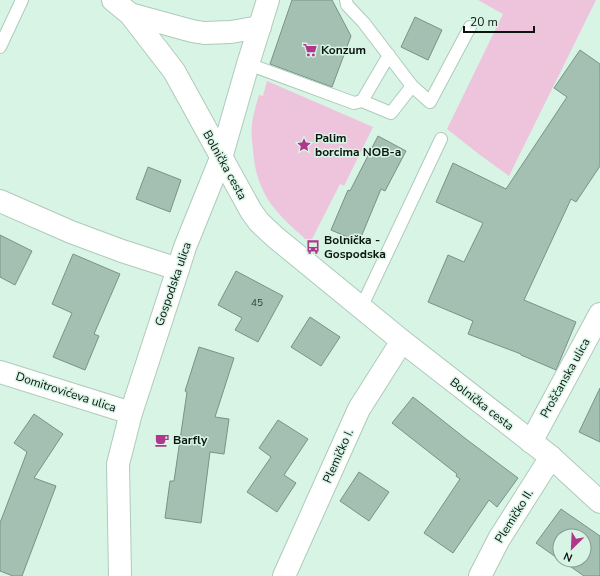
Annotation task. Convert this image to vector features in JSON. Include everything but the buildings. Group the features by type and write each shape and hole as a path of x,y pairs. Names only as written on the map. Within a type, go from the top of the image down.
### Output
{"street":[{"name":"Bolnička cesta","path":"113,0 130,14 174,71 221,158 251,211 259,222 275,237 402,341 551,457 600,502"},
{"name":"Gospodska ulica","path":"120,576 118,464 131,413 185,247 221,158 268,0"},
{"path":"130,14 204,33 231,32 260,26"},
{"path":"0,201 71,232 122,251 178,269"},
{"name":"Proščanska ulica","path":"531,442 600,314"},
{"name":"Plemičko I.","path":"284,576 359,408 402,341"},
{"name":"Domitrovićeva ulica","path":"0,372 131,413"},
{"name":"Plemičko II.","path":"480,576 499,539 551,457"}],"lane":[{"path":"0,47 22,0"},
{"path":"346,0 347,5 364,23 412,86 430,102 470,27"},
{"path":"362,101 389,55"},
{"path":"248,64 354,103 362,101 391,113 412,86"},
{"path":"361,308 441,139"}],"shaded area":[{"path":"478,0 596,0 509,176 447,129 503,14"},
{"path":"267,81 373,127 344,186 340,184 310,243 276,211 266,196 257,174 252,140 252,125 259,95 263,96"}],"place":[{"name":"Konzum","path":"310,50"},
{"name":"Palim borcima NOB-a","path":"304,145"},
{"name":"Bolnička - Gospodska","path":"313,247"},
{"name":"Barfly","path":"162,440"}]}
